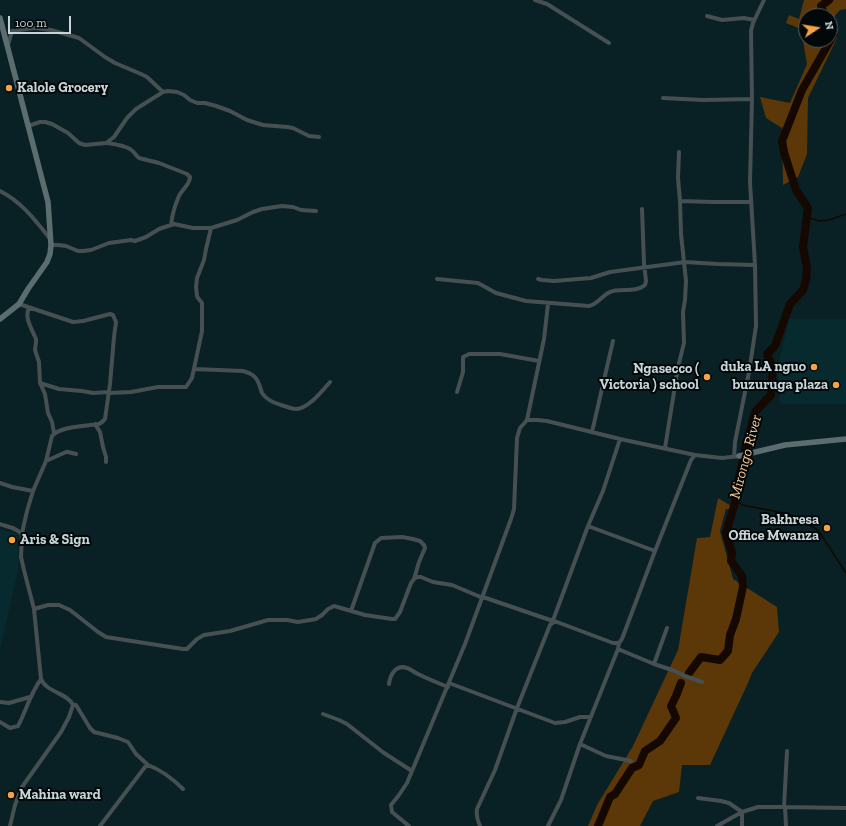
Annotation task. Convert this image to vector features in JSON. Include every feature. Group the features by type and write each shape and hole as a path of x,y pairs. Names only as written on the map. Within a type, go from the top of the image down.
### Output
{"street":[{"path":"536,0 546,4 609,43"},
{"path":"736,456 735,442 749,372 756,326 755,265 750,182 752,99 751,31 754,20 764,0"},
{"path":"707,16 722,20 744,18 754,20"},
{"path":"0,18 1,31 7,47 48,202 51,242 50,254 47,262 28,288 19,304 0,319"},
{"path":"7,47 12,32 34,28 62,33 79,38 115,63 147,77 163,92"},
{"path":"106,143 114,137 127,118 136,109 163,92 168,91 177,92 194,102 205,103 230,111 247,120 264,125 293,128 309,136 319,137"},
{"path":"663,98 703,100 752,99"},
{"path":"28,126 40,122 52,124 85,145 106,143 129,148 136,157 159,163 190,176 190,180 179,197 170,225"},
{"path":"665,448 678,366 684,343 683,318 686,286 678,178 679,152"},
{"path":"0,191 21,204 51,242 78,251 91,250 110,242 135,241 146,237 159,229 174,224 194,228 211,228 242,219 253,212 262,209 287,206 301,210 316,211"},
{"path":"680,201 751,202"},
{"path":"437,279 478,283 496,293 526,301 548,304 593,305 597,303 605,294 613,291 639,288 645,285 642,209"},
{"path":"40,383 59,389 109,393 131,392 158,387 186,386 192,378 202,331 202,303 198,298 196,287 197,278 204,260 211,228"},
{"path":"538,279 554,281 591,278 610,272 685,262 755,265"},
{"path":"19,304 72,322 88,320 110,314 113,315 116,322 105,419 102,422 95,424 68,428 54,433"},
{"path":"409,826 394,814 391,809 391,805 407,782 448,685 483,597 514,510 517,438 520,428 526,420 544,338 548,304"},
{"path":"29,308 28,322 36,339 35,350 39,362 40,383 45,394 48,413 52,422 54,433 46,461 33,491 22,533 21,557 34,609 41,679 44,685 70,701 72,705 76,706 86,723 94,732 128,742 136,754 148,765 175,780 183,789"},
{"path":"592,432 613,341"},
{"path":"457,392 463,372 462,361 464,357 469,354 500,354 539,362"},
{"path":"194,369 243,371 255,377 266,397 273,402 296,409 312,401 330,382"},
{"path":"526,420 547,421 695,455 722,458 785,445 846,439"},
{"path":"95,424 100,432 106,462"},
{"path":"480,826 476,815 477,809 495,770 517,708 603,491 620,439"},
{"path":"46,461 66,452 76,454"},
{"path":"548,826 562,800 580,744 691,460 695,455"},
{"path":"0,483 33,491"},
{"path":"0,524 17,529 22,533"},
{"path":"588,526 655,551"},
{"path":"34,609 48,605 59,605 70,610 106,637 179,649 187,649 196,639 204,635 230,631 268,620 287,620 298,622 316,619 334,606 351,611 395,619 400,612 414,579 425,548 423,544 420,541 407,537 381,538 375,543 351,611"},
{"path":"414,579 421,577 433,582 452,585 552,622 557,622 613,644 620,642"},
{"path":"654,664 667,628"},
{"path":"618,649 702,682"},
{"path":"389,684 390,677 393,672 404,667 417,674 517,708 555,723 565,722 580,717 591,717"},
{"path":"0,722 10,728 18,726 30,698 41,679"},
{"path":"0,702 9,703 30,698"},
{"path":"10,826 15,805 22,787 62,732 70,717 72,705"},
{"path":"323,714 347,724 384,753 412,771"},
{"path":"580,744 606,756 631,761"},
{"path":"786,826 785,807 787,751"},
{"path":"100,826 148,765"},
{"path":"698,798 721,801 742,812"},
{"path":"717,826 742,812 758,808 846,808"},
{"path":"742,812 742,826"}],"shaded area":[{"path":"804,0 846,0 846,9 840,10 838,12 838,8 802,8"},
{"path":"789,15 798,19 798,28 786,23"},
{"path":"804,48 832,48 808,98 807,154 798,177 783,185 782,128 766,118 760,97 790,103 807,64"},
{"path":"789,319 846,319 846,404 780,404 777,370"},
{"path":"718,498 738,510 726,509 720,531 733,579 777,607 779,632 752,673 710,765 682,765 679,792 653,801 640,826 588,826 597,805 633,746 678,650 697,538 710,537"},
{"path":"0,529 17,534 19,566 0,651"}],"waterway":[{"name":"Mirongo River","path":"822,8 821,6 829,0"},
{"name":"Mirongo River","path":"689,673 701,657 720,660 728,651 730,635 736,619 743,587 742,576 731,561 732,553 726,533 736,499 745,449 755,412 771,395 773,368 767,354 775,346 790,304 803,290 806,280 807,268 803,247 808,208 796,190 782,141 802,90 826,48"},
{"path":"807,217 819,221 829,220 846,214"},
{"path":"736,499 742,505 789,514 818,530 846,573"},
{"name":"Mirongo River","path":"598,826 610,797 615,794 632,768 639,765 645,751 660,741 676,718 671,706 681,683"}],"place":[{"name":"Kalole Grocery","path":"9,88"},
{"name":"duka LA nguo","path":"814,367"},
{"name":"Ngasecco ( Victoria ) school","path":"707,377"},
{"name":"buzuruga plaza","path":"836,385"},
{"name":"Bakhresa Office Mwanza","path":"827,528"},
{"name":"Aris & Sign","path":"12,540"},
{"name":"Mahina ward","path":"11,795"}]}
